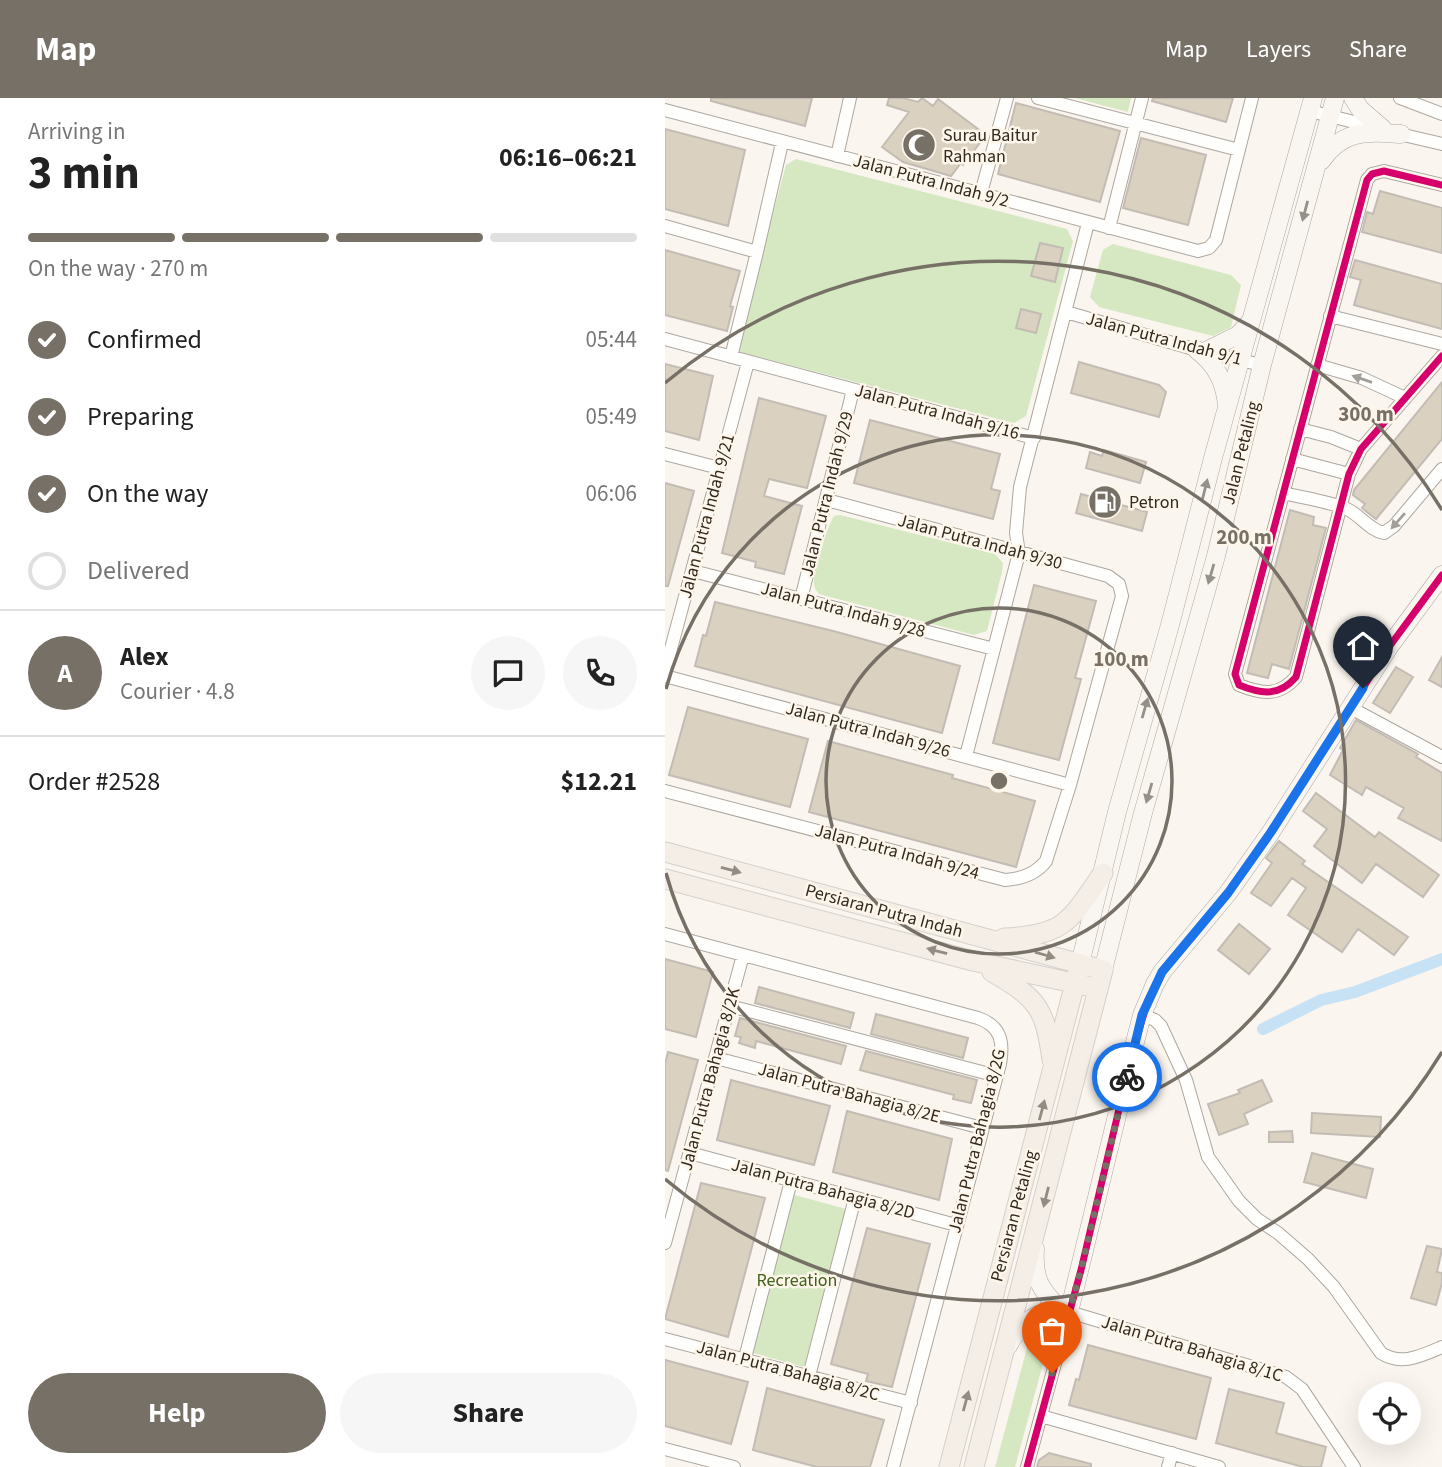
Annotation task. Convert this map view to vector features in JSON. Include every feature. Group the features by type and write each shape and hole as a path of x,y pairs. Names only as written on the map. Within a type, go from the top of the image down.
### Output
{"main road":[{"name":"Jalan Petaling","path":"1100,979 1143,813 1216,556 1262,365 1335,98"},
{"path":"1353,98 1360,109 1383,129"},
{"name":"Jalan Petaling","path":"1078,974 1117,812 1312,104"},
{"path":"1317,166 1329,149 1344,138 1371,132 1401,134"},
{"path":"1228,411 1225,390 1217,369 1200,351 1238,335 1251,321"},
{"path":"1065,1311 1142,1015 1162,972 1228,893 1278,822 1389,647 1442,575"},
{"name":"Persiaran Putra Indah","path":"665,852 979,936 1078,974"},
{"path":"979,936 1025,937 1055,929 1071,919 1103,873"},
{"name":"Persiaran Putra Indah","path":"665,879 973,961 1100,979"},
{"path":"973,961 1013,983 1034,1001 1046,1026 1053,1068"},
{"name":"Persiaran Petaling","path":"949,1467 1078,974"},
{"name":"Persiaran Petaling","path":"975,1467 1100,979"},
{"path":"1036,1236 1033,1269 1044,1292 1065,1311"},
{"path":"1006,1349 1028,1320 1065,1311"}],"street":[{"path":"837,156 851,98"},
{"path":"981,193 1007,98"},
{"path":"1038,98 1239,150 1252,98"},
{"path":"1109,228 1142,98"},
{"path":"1400,98 1442,114"},
{"path":"1312,104 1330,117 1442,144"},
{"name":"Jalan Putra Indah 9/2","path":"665,110 1198,251 1209,248 1216,240 1239,150"},
{"path":"731,357 782,143"},
{"path":"1442,185 1384,171 1372,174 1367,180 1235,674 1239,685 1266,694 1274,692 1290,684 1300,668 1349,474 1361,449 1442,356"},
{"name":"Jalan Putra Indah 9/16","path":"665,340 1034,439 1088,223"},
{"path":"665,226 757,252"},
{"name":"Jalan Putra Indah 9/1","path":"1066,312 1200,351 1262,365"},
{"path":"1330,316 1442,344"},
{"name":"Jalan Putra Indah 9/21","path":"665,671 748,362"},
{"path":"1317,365 1362,378 1405,398"},
{"name":"Jalan Putra Indah 9/29","path":"801,598 853,390"},
{"path":"1300,429 1361,449"},
{"path":"966,756 1019,553 1016,534 1020,487 1034,439"},
{"path":"665,454 719,468"},
{"path":"1292,459 1349,474"},
{"path":"1283,493 1341,507 1351,511 1377,531 1390,531 1442,469"},
{"name":"Jalan Putra Indah 9/30","path":"827,500 1108,576 1119,584 1122,596"},
{"name":"Jalan Putra Indah 9/28","path":"693,571 993,649"},
{"name":"Jalan Putra Indah 9/24","path":"665,791 1005,880 1025,877 1041,868 1046,861 1070,785 1122,596"},
{"name":"Jalan Putra Indah 9/26","path":"665,676 1070,785"},
{"path":"1351,708 1442,757"},
{"name":"Jalan Putra Bahagia 8/2G","path":"665,934 988,1022 999,1032 1002,1051 996,1076 893,1467"},
{"name":"Jalan Putra Bahagia 8/2K","path":"665,1243 743,955"},
{"path":"730,1006 996,1076"},
{"path":"1142,1015 1155,1020 1161,1026 1186,1080 1208,1157 1239,1201 1257,1219 1308,1259 1334,1287 1381,1353 1391,1359 1401,1360 1442,1348"},
{"name":"Jalan Putra Bahagia 8/2E","path":"716,1058 982,1128"},
{"name":"Jalan Putra Bahagia 8/2D","path":"689,1153 956,1225"},
{"path":"745,1358 791,1181"},
{"path":"809,1376 855,1198"},
{"path":"1027,1467 1065,1311"},
{"name":"Jalan Putra Bahagia 8/1C","path":"1065,1311 1286,1377 1302,1389 1354,1467"},
{"name":"Jalan Putra Bahagia 8/2C","path":"665,1339 911,1403"},
{"path":"1041,1416 1219,1467"},
{"path":"981,1444 981,1467"},
{"path":"665,1449 734,1467"},
{"path":"1168,1467 1172,1453"}],"green space":[{"path":"1075,98 1131,98 1128,112"},
{"path":"796,159 1067,229 1073,241 1026,416 1014,423 736,351 786,165"},
{"path":"1113,244 1231,275 1241,285 1231,327 1213,336 1099,307 1090,297 1103,250"},
{"path":"840,515 995,554 1003,563 987,631 974,635 819,594 814,583 818,560 831,521 834,516"},
{"name":"Recreation","path":"791,1194 846,1209 804,1367 749,1352"},
{"path":"1031,1333 1050,1338 1015,1467 995,1467"}],"building":[{"path":"711,98 812,98 805,126 711,101"},
{"path":"889,98 918,102 922,98 933,106 938,99 986,135 951,176 903,162 882,147 909,112 887,105"},
{"path":"1153,98 1233,98 1226,122 1152,101"},
{"path":"1016,103 1120,131 1100,202 998,174"},
{"path":"665,129 745,150 728,226 665,209"},
{"path":"1141,138 1206,155 1188,225 1123,208"},
{"path":"1380,191 1442,208 1442,253 1362,232 1367,212 1373,214"},
{"path":"1040,243 1063,248 1055,282 1031,276"},
{"path":"665,250 740,271 730,306 733,307 727,331 665,315"},
{"path":"1355,260 1442,284 1442,329 1354,305 1361,280 1350,277"},
{"path":"1021,309 1041,314 1036,333 1016,328"},
{"path":"1079,362 1159,385 1166,392 1159,417 1071,393"},
{"path":"665,364 713,376 699,440 665,431"},
{"path":"1442,382 1442,439 1376,519 1362,508 1365,504 1353,495 1354,490"},
{"path":"759,398 826,416 807,488 769,479 764,496 802,506 784,574 755,567 756,562 722,553"},
{"path":"870,420 1000,454 991,489 1000,491 993,519 854,483"},
{"path":"1104,450 1146,462 1140,483 1086,468 1090,452 1102,456"},
{"path":"665,483 694,491 668,586 665,586"},
{"path":"1081,494 1147,512 1142,531 1076,513"},
{"path":"1290,510 1314,517 1313,525 1326,528 1289,669 1272,664 1268,678 1247,673"},
{"path":"1034,585 1096,601 1075,678 1081,679 1059,760 993,743"},
{"path":"715,602 960,666 942,733 695,666"},
{"path":"1442,657 1442,687 1429,680"},
{"path":"1396,667 1413,677 1390,713 1373,703"},
{"path":"688,707 808,739 790,807 669,775"},
{"path":"1356,720 1418,754 1416,757 1442,773 1442,841 1398,818 1404,808 1366,787 1362,795 1330,775 1343,750 1340,748"},
{"path":"828,741 953,775 952,778 1035,801 1016,867 809,812"},
{"path":"1316,793 1375,837 1379,832 1439,875 1423,897 1376,864 1362,883 1314,846 1327,829 1303,811"},
{"path":"1279,841 1305,861 1302,864 1408,937 1394,955 1358,929 1342,952 1288,915 1306,888 1292,878 1271,906 1251,893 1272,863 1266,858"},
{"path":"1239,924 1270,949 1249,974 1218,950"},
{"path":"665,959 713,972 696,1037 665,1029"},
{"path":"759,987 854,1013 850,1028 755,1003"},
{"path":"876,1014 968,1038 963,1058 871,1034"},
{"path":"740,1018 846,1046 841,1064 756,1041 755,1048 739,1043 741,1037 735,1036"},
{"path":"866,1051 977,1080 971,1103 953,1099 954,1095 860,1070"},
{"path":"668,1052 698,1060 668,1171 665,1170 665,1064"},
{"path":"731,1080 830,1106 814,1165 717,1140"},
{"path":"1262,1080 1272,1101 1244,1114 1248,1124 1219,1135 1208,1104 1240,1093 1238,1090"},
{"path":"847,1111 952,1139 939,1200 833,1172"},
{"path":"1312,1113 1381,1117 1380,1137 1311,1133"},
{"path":"1292,1131 1293,1142 1269,1142 1269,1132"},
{"path":"1312,1153 1373,1169 1366,1198 1304,1182"},
{"path":"701,1183 765,1198 728,1337 665,1319"},
{"path":"867,1228 930,1244 892,1387 866,1381 868,1374 831,1364"},
{"path":"1427,1246 1442,1249 1437,1272 1442,1273 1442,1283 1436,1305 1411,1298"},
{"path":"1088,1345 1211,1378 1196,1439 1069,1405"},
{"path":"665,1360 748,1382 731,1444 665,1426"},
{"path":"767,1388 884,1420 870,1467 817,1467 753,1450"},
{"path":"1229,1389 1284,1403 1276,1433 1326,1447 1321,1467 1303,1467 1216,1443"},
{"path":"1049,1453 1091,1464 1091,1467 1037,1467 1039,1460"}],"waterway":[{"path":"1263,1029 1321,1000 1355,992 1442,959"}],"cycle path":[{"path":"1442,185 1384,171 1372,174 1367,180 1235,674 1239,685 1269,692 1283,688 1296,677 1349,474 1361,449 1442,356"},
{"path":"1027,1467 1081,1270 1133,1050 1148,1000 1162,972 1228,893 1271,832 1389,647 1442,575"}],"way so far":[{"path":"1052,1373 1081,1270 1127,1077"}],"place":[{"name":"Surau Baitur Rahman","path":"919,145"},
{"name":"Petron","path":"1105,502"}],"route":[{"path":"1127,1077 1142,1015 1162,972 1228,893 1305,781 1363,688"}]}
